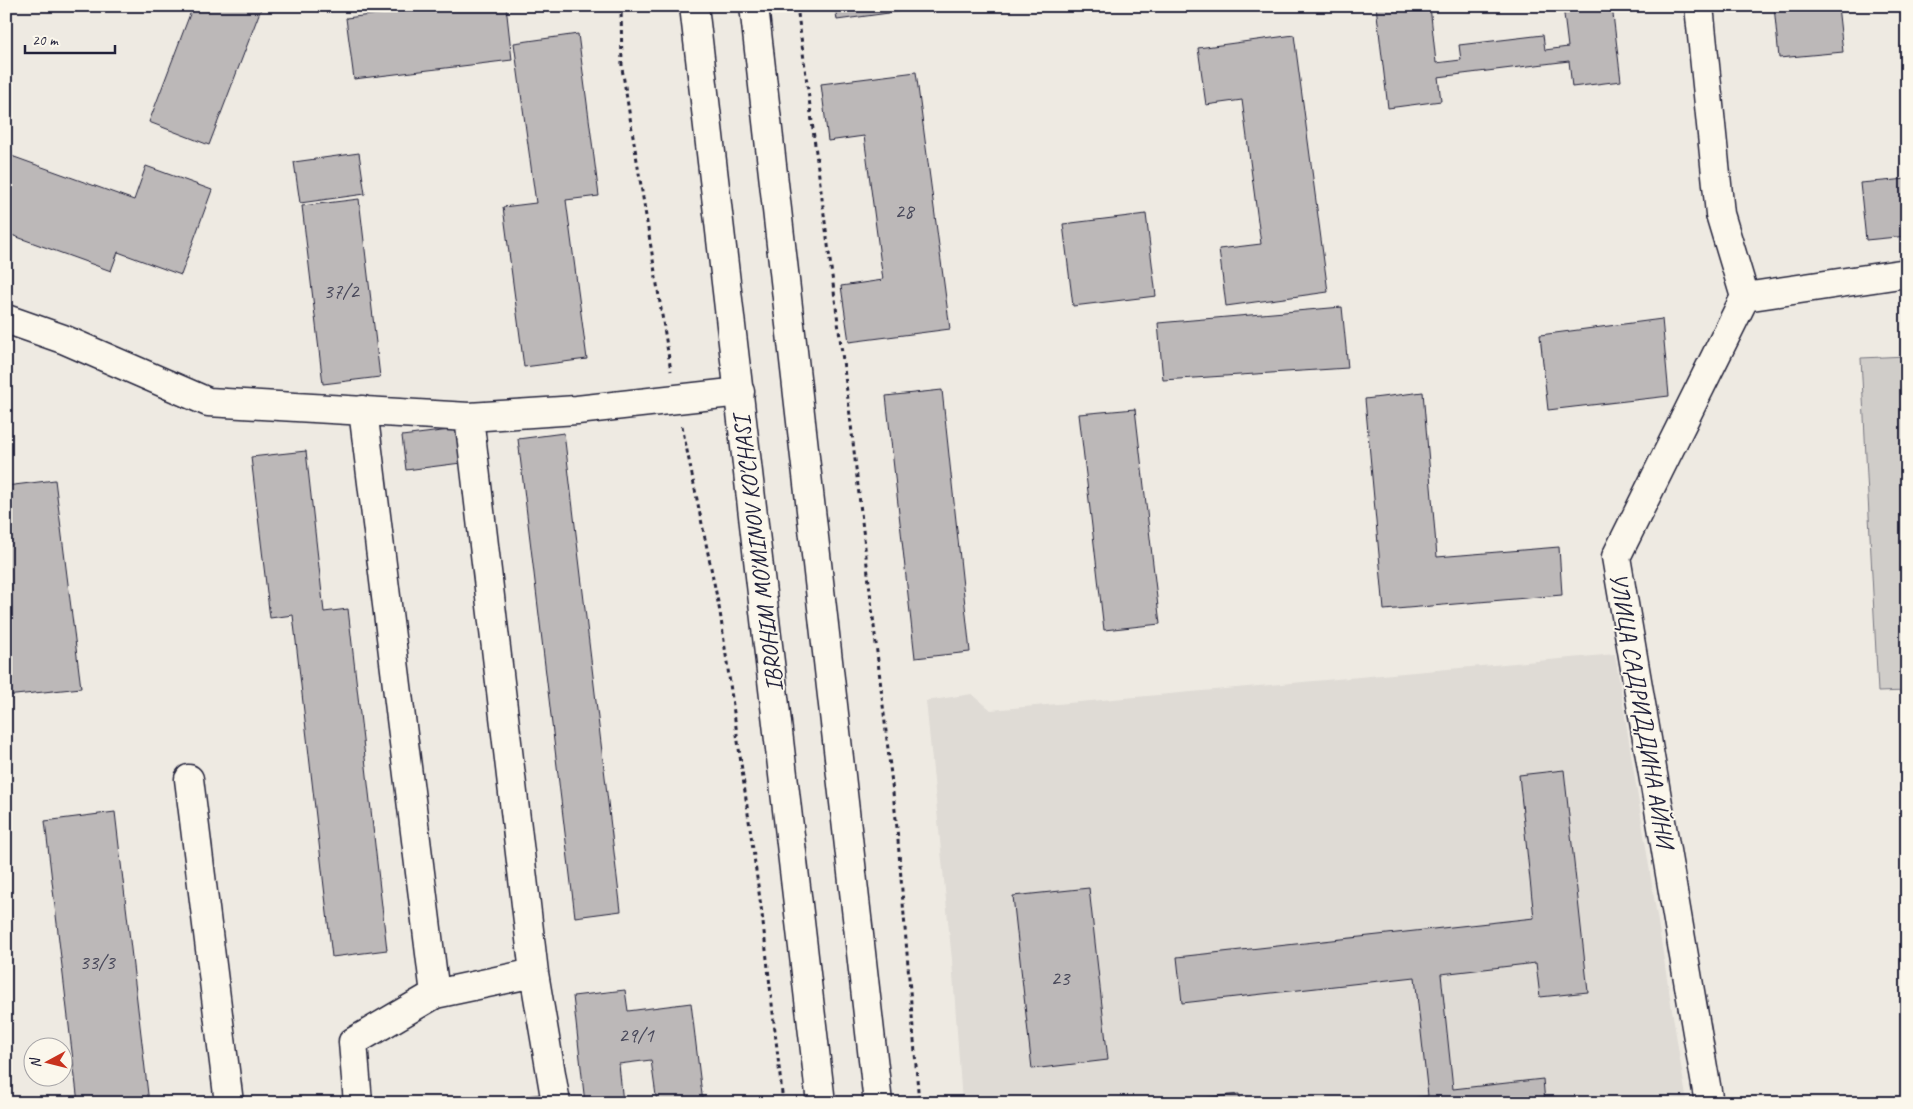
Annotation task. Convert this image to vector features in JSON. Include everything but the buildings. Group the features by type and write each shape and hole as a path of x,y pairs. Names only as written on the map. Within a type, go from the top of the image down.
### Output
{"main road":[{"name":"IBROHIM MO'MINOV KO'CHASI","path":"694,6 821,1103"},
{"path":"754,6 878,1103"},
{"path":"1699,6 1720,214 1745,297 1907,273"},
{"name":"УЛИЦА САДРИДДИНА АЙНИ","path":"1709,1103 1616,557 1745,297"},
{"path":"6,318 63,339 208,402 469,417 577,410 740,392"},
{"path":"363,410 435,994"},
{"path":"469,417 534,973 556,1103"},
{"path":"189,779 228,1103"},
{"path":"358,1103 353,1042 435,994 534,973"}],"path":[{"path":"621,6 622,68 664,337 720,612 762,914 783,1103"},
{"path":"797,6 849,407 896,818 920,1103"}],"shaded area":[{"path":"1907,356 1907,691 1878,692 1861,358"},
{"path":"1615,654 1687,1103 962,1103 952,960 926,701 972,694 991,710"}]}
